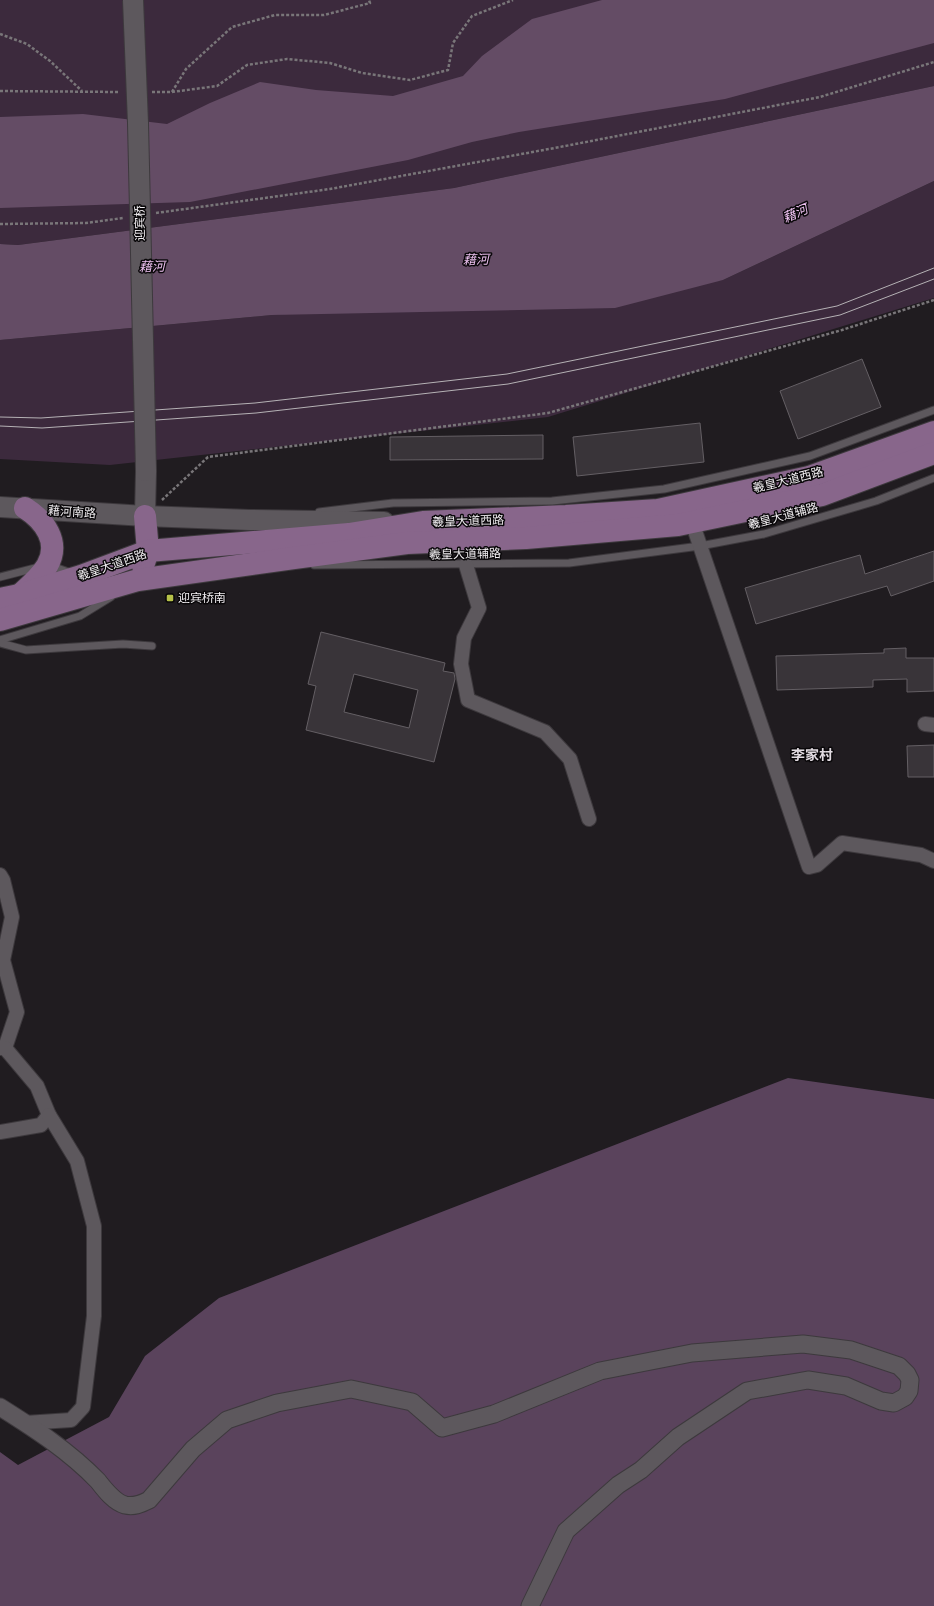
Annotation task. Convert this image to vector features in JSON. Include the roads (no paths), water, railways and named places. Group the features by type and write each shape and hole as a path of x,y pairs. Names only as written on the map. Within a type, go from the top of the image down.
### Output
{"main road":[{"name":"迎宾桥","path":"133,0 138,123 146,471 145,516"},
{"name":"羲皇大道西路","path":"9,597 81,576 148,551 349,534 423,522 566,516 658,510 809,476 934,432"},
{"name":"羲皇大道西路","path":"0,620 138,580 407,543 526,538 678,525 822,495 934,453"},
{"name":"藉河南路","path":"0,507 145,516 250,520 423,522"},
{"path":"9,597 38,578 48,564 51,552 50,538 46,525 36,515 24,508"},
{"path":"138,580 148,551 145,516"}],"street":[{"path":"692,522 809,867 817,865 842,842 921,855 934,861"},
{"path":"466,565 479,608 464,638 461,664 468,700 545,732 570,759 589,819"},
{"path":"0,875 3,880 12,917 3,960 17,1012 3,1048 37,1086 49,1115 77,1161 94,1226 94,1316 83,1407 71,1420 25,1423"},
{"path":"0,1132 41,1126 49,1115"},
{"path":"0,1407 58,1444 86,1469 118,1502 125,1505 134,1506 149,1500 193,1450 227,1420 277,1403 352,1389 412,1402 442,1428 494,1414 600,1371 692,1353 803,1344 852,1350 899,1366 907,1374 910,1380 909,1391 905,1397 894,1403 881,1401 846,1386 808,1380 747,1391 678,1437 641,1470 618,1485 566,1531 530,1606"}],"lane":[{"path":"250,520 393,503 552,501 664,489 810,456 934,410"},
{"name":"羲皇大道辅路","path":"303,565 466,565 569,563 700,546 764,534 876,501 934,478"},
{"path":"0,577 48,564 81,576"},
{"path":"0,641 80,616 138,580 287,567"},
{"path":"0,641 26,650 122,644 152,646"}],"water":[{"path":"602,0 934,0 934,43 725,99 519,132 472,142 408,160 190,202 0,208 0,117 83,114 167,124 210,103 260,82 316,90 393,96 463,76 482,56 532,19"},
{"name":"藉河","path":"934,86 934,181 723,280 615,308 272,315 0,340 0,244 18,245 454,188"}],"tram line":[{"path":"0,417 41,418 255,403 507,374 837,306 934,268"},
{"path":"0,426 42,428 256,413 508,384 840,315 934,279"}],"place":[{"name":"迎宾桥南","path":"170,598"}],"district":[{"name":"李家村","path":"812,755"}]}
